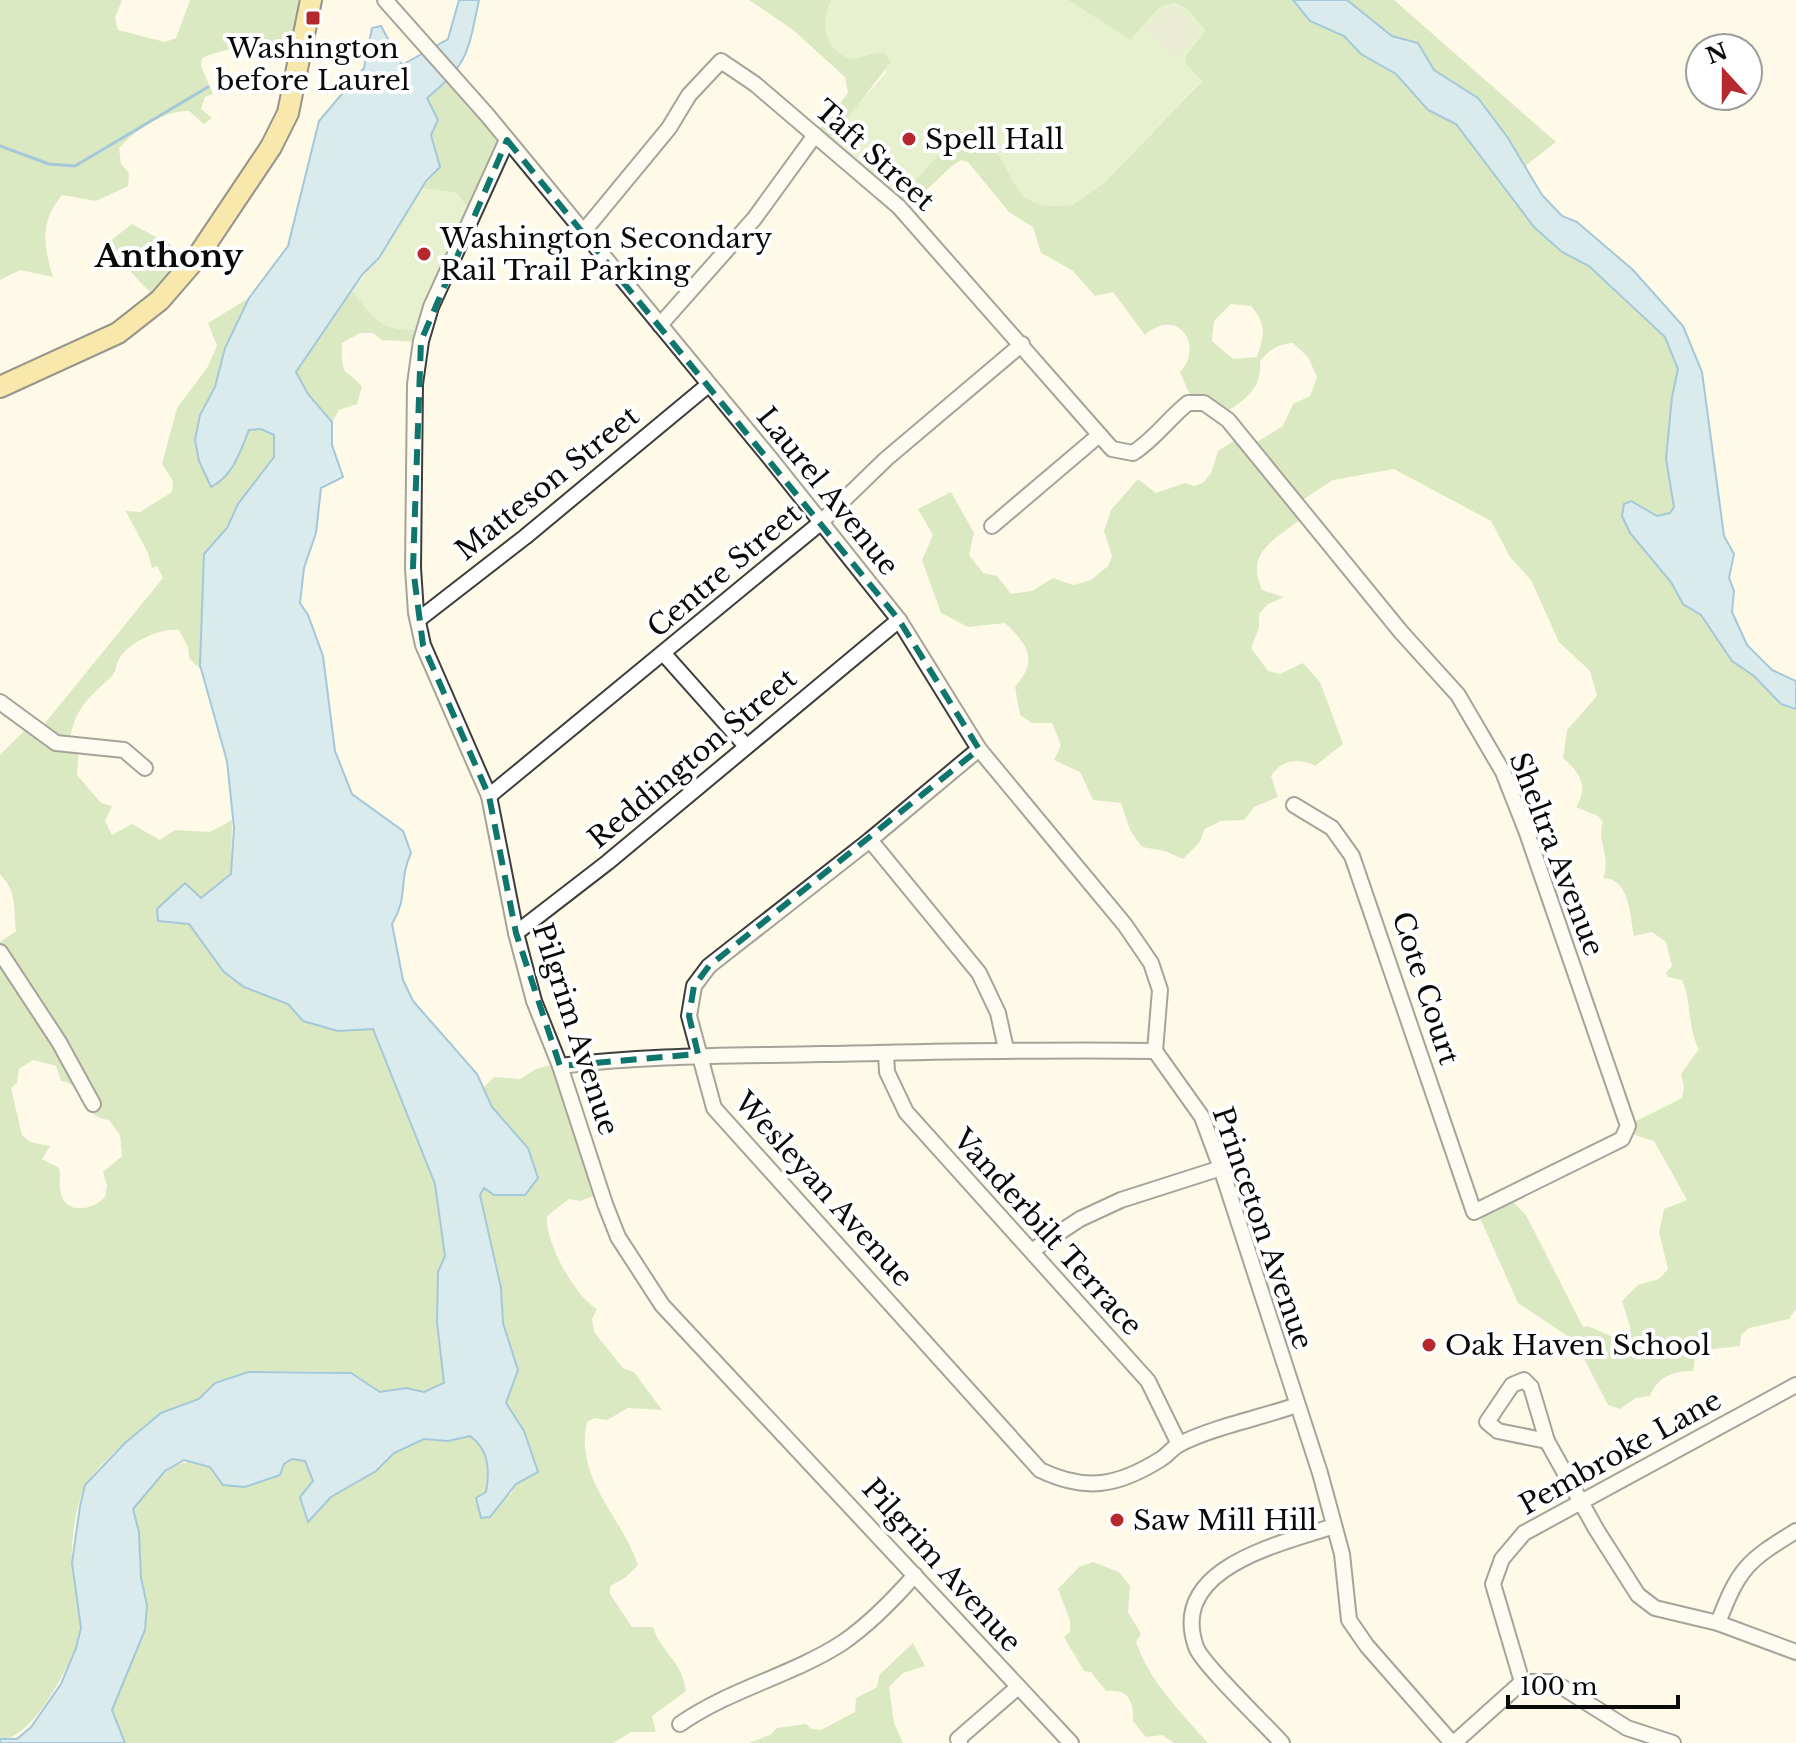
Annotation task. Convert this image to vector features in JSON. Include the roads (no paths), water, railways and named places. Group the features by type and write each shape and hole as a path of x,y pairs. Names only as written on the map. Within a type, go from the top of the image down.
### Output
{"main road":[{"path":"1,384 118,333 160,300 198,256 271,147 288,113 311,0"}],"street":[{"name":"Laurel Avenue","path":"385,0 584,231 899,620 979,749 1086,877 1151,963 1160,990 1155,1051"},
{"name":"Taft Street","path":"584,231 669,128 689,95 721,61 755,84 899,207 1112,449 1133,453 1151,441 1169,418 1188,403 1204,403"},
{"path":"660,325 754,219 815,135"},
{"name":"Pilgrim Avenue","path":"507,140 431,307 421,341 415,384 413,568 423,645 489,796 516,933 534,1001 560,1066 605,1204 634,1265 662,1305 1071,1743"},
{"name":"Centre Street","path":"489,796 819,524 886,459 1022,344"},
{"name":"Matteson Street","path":"418,620 525,537 707,386"},
{"name":"Sheltra Avenue","path":"1204,403 1228,420 1401,632 1458,695 1503,772 1628,1126 1622,1139 1603,1150 1474,1212"},
{"path":"992,526 1098,436"},
{"name":"Reddington Street","path":"516,933 596,872 899,620"},
{"path":"664,654 746,746"},
{"path":"0,702 56,743 124,750 145,768"},
{"name":"Wesleyan Avenue","path":"979,749 870,840 709,966 694,986 689,1016 714,1108 1040,1470 1067,1483 1101,1485 1132,1475 1164,1458 1179,1444 1297,1405"},
{"name":"Cote Court","path":"1294,805 1332,828 1352,856 1474,1212"},
{"path":"870,840 979,973 998,1013 1006,1049"},
{"path":"0,952 59,1042 93,1104"},
{"path":"560,1066 698,1054 1006,1049 1155,1051"},
{"name":"Princeton Avenue","path":"1155,1051 1202,1117 1221,1168 1342,1554 1349,1620 1367,1646 1453,1743"},
{"name":"Vanderbilt Terrace","path":"886,1053 887,1072 906,1112 1148,1381 1179,1444"},
{"path":"1033,1250 1080,1219 1108,1206 1221,1168"},
{"path":"1547,1441 1498,1431 1487,1422 1512,1385 1524,1380 1531,1387 1547,1441 1596,1529 1638,1595 1655,1608 1718,1623 1796,1652"},
{"name":"Pembroke Lane","path":"1522,1682 1493,1584 1502,1559 1524,1533 1796,1385"},
{"path":"1282,1743 1196,1648 1193,1612 1206,1583 1228,1565 1334,1526"},
{"path":"1718,1623 1731,1589 1751,1559 1796,1531"},
{"path":"680,1724 737,1692 841,1643 884,1609 915,1575"},
{"path":"1453,1743 1522,1682 1554,1682 1627,1728 1673,1743"},
{"path":"960,1743 958,1739 1018,1687"}],"water":[{"path":"459,0 479,0 469,44 451,76 427,98 438,120 431,135 440,167 426,181 379,258 362,275 296,372 308,394 332,422 332,445 343,477 321,488 316,533 304,568 300,603 308,615 323,656 335,751 352,794 403,831 411,853 400,905 392,924 403,980 413,1001 477,1074 492,1107 528,1148 538,1178 525,1195 494,1195 484,1188 480,1195 501,1288 503,1323 518,1370 506,1403 524,1431 538,1472 516,1484 490,1517 481,1518 476,1498 486,1492 488,1476 487,1461 481,1447 470,1436 448,1441 424,1439 394,1453 376,1471 331,1497 308,1522 300,1497 313,1481 305,1461 292,1459 284,1464 280,1475 245,1487 223,1485 210,1467 184,1460 165,1471 133,1509 139,1532 141,1578 147,1605 145,1630 112,1710 125,1743 0,1743 0,1739 17,1739 31,1727 61,1684 76,1648 81,1628 72,1563 85,1485 125,1443 161,1413 199,1399 215,1383 248,1372 351,1373 380,1392 406,1388 424,1392 444,1383 437,1322 438,1272 445,1256 435,1184 373,1029 338,1031 303,1021 288,1004 244,987 224,972 189,924 158,921 157,909 185,883 201,898 231,874 234,828 227,761 200,665 204,554 227,528 238,504 274,457 274,435 261,429 249,430 230,470 211,487 199,461 195,440 200,415 215,387 225,348 249,298 288,246 319,121 364,68 372,28 381,26 402,65 448,39"},
{"path":"1293,0 1347,0 1392,36 1418,43 1434,70 1478,98 1508,138 1542,195 1562,216 1577,222 1633,270 1683,326 1702,372 1724,536 1734,554 1729,578 1734,591 1732,612 1747,645 1772,670 1796,681 1796,709 1781,704 1754,676 1732,661 1701,615 1683,604 1671,582 1630,533 1622,516 1624,504 1631,501 1657,516 1670,513 1674,507 1666,459 1678,369 1665,337 1589,266 1562,252 1534,227 1456,124 1428,110 1396,74 1361,54 1344,36 1310,21"}],"waterway":[{"path":"0,146 49,164 75,166 208,87"}],"place":[{"name":"Washington before Laurel","path":"313,18"},
{"name":"Spell Hall","path":"909,139"},
{"name":"Washington Secondary Rail Trail Parking","path":"424,254"},
{"name":"Oak Haven School","path":"1429,1345"},
{"name":"Saw Mill Hill","path":"1117,1520"}],"district":[{"name":"Anthony","path":"169,256"}]}
